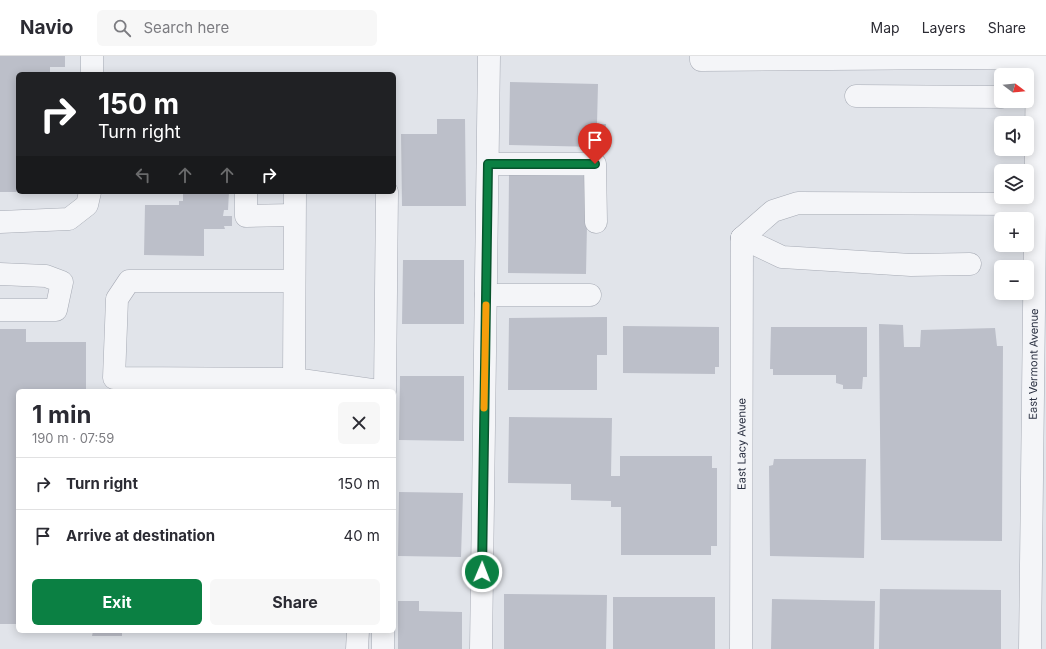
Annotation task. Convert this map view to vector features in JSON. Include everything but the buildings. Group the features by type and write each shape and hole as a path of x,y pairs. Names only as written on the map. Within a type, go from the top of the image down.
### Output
{"street":[{"path":"92,56 92,72"},
{"path":"481,649 489,56"},
{"path":"701,56 701,60 1037,58"},
{"name":"East Vermont Avenue","path":"1034,81 1037,58"},
{"path":"856,96 994,97"},
{"name":"East Vermont Avenue","path":"1030,649 1038,609 1040,256 1035,204 1032,108"},
{"path":"488,164 595,164 596,222"},
{"path":"0,222 69,219 87,205 90,194"},
{"path":"246,194 246,216 294,215"},
{"path":"294,379 295,194"},
{"path":"385,389 387,194"},
{"path":"970,264 911,265 782,257 742,238 773,211 798,203 1035,204"},
{"name":"East Lacy Avenue","path":"741,649 742,238"},
{"path":"0,274 46,276 62,282 56,310 0,310"},
{"path":"294,281 129,281 117,299 114,385 294,379 365,389"},
{"path":"486,295 590,295"},
{"path":"358,633 358,649"},
{"path":"383,633 383,649"}],"slow traffic":[{"path":"484,408 486,305"}],"route":[{"path":"482,572 488,164 595,164"}]}
